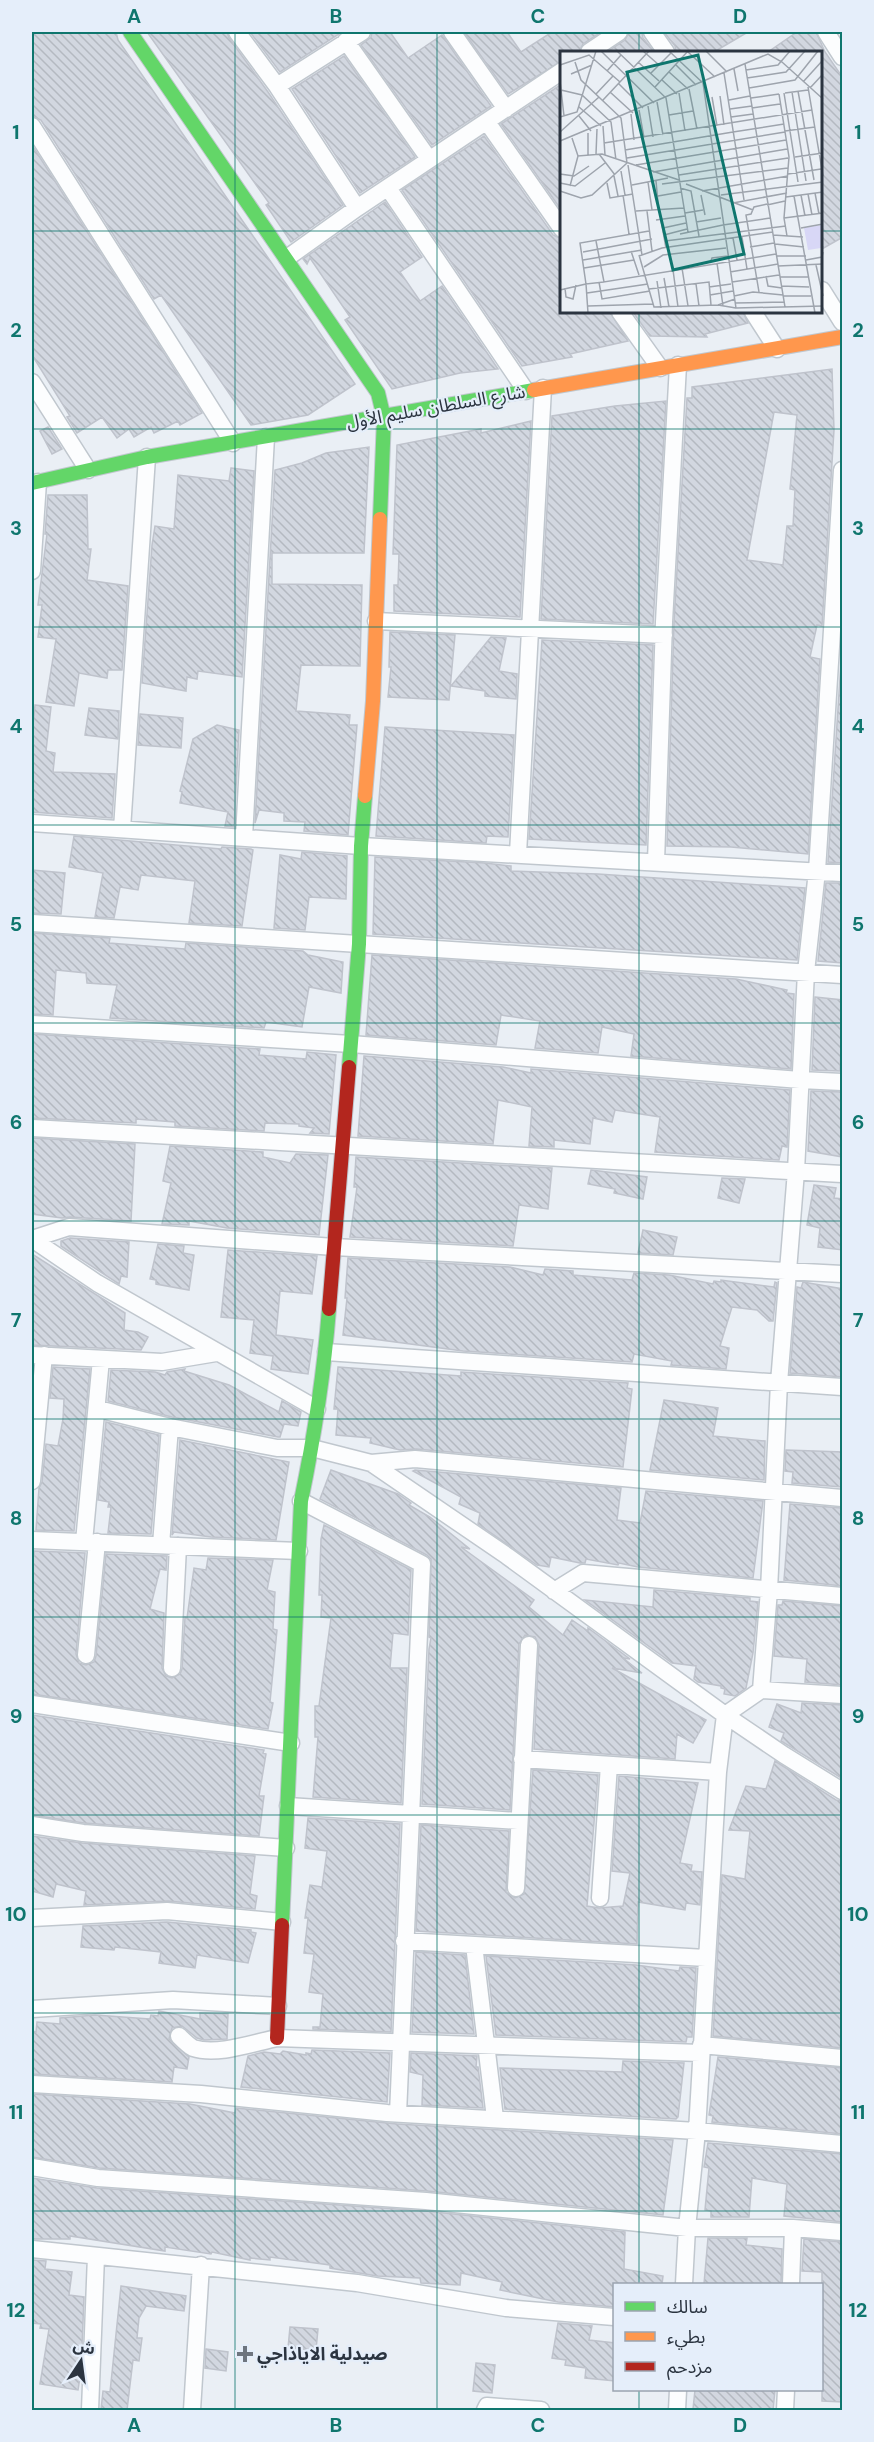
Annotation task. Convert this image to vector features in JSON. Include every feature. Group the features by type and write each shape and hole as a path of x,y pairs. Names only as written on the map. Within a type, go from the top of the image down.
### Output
{"street":[{"path":"130,32 378,393 384,418 373,700 361,846 359,944 326,1352 312,1448 301,1501 277,2038"},
{"path":"237,32 277,86 357,207"},
{"path":"277,86 362,32"},
{"path":"452,32 506,109"},
{"path":"590,51 619,32"},
{"path":"652,32 665,51"},
{"path":"826,32 843,57"},
{"path":"346,41 429,159"},
{"path":"287,258 357,207 560,72"},
{"path":"487,122 560,226"},
{"path":"32,126 233,443"},
{"path":"388,188 534,390 531,628 518,854"},
{"path":"823,292 843,322"},
{"path":"621,314 660,368"},
{"path":"754,314 777,349"},
{"name":"شارع السلطان سليم الأول","path":"35,482 147,457 384,418 843,337"},
{"path":"656,862 664,635 678,365"},
{"path":"32,382 88,471"},
{"path":"244,837 266,437"},
{"path":"122,829 147,457"},
{"path":"761,1690 769,1590 779,1383 796,1171 806,972 817,871 843,470"},
{"path":"32,571 35,482"},
{"path":"376,621 664,635"},
{"path":"32,823 361,846 843,873"},
{"path":"32,923 843,975"},
{"path":"32,1024 351,1044 843,1082"},
{"path":"32,1128 843,1174"},
{"path":"317,1409 97,1283 32,1239 69,1227 334,1247 843,1274"},
{"path":"326,1352 843,1387"},
{"path":"32,1480 38,1355 162,1362 216,1353"},
{"path":"86,1654 101,1359"},
{"path":"98,1409 170,1427 277,1448 312,1448 371,1463 415,1459 774,1494 843,1498"},
{"path":"170,1427 172,1668"},
{"path":"371,1463 554,1591 725,1715 783,1755 843,1791"},
{"path":"301,1501 422,1564 398,2114"},
{"path":"32,1540 299,1551"},
{"path":"554,1591 583,1573 843,1596"},
{"path":"516,1888 529,1645"},
{"path":"684,2283 697,2131 718,1772 725,1715 761,1690 843,1695"},
{"path":"32,1704 291,1743"},
{"path":"522,1759 718,1772"},
{"path":"600,1898 609,1765"},
{"path":"288,1806 518,1821"},
{"path":"32,1825 83,1833 286,1848"},
{"path":"32,1918 167,1911 282,1922"},
{"path":"404,1941 706,1958"},
{"path":"474,1945 495,2118"},
{"path":"32,2009 172,2000 278,2006"},
{"path":"179,2036 192,2047 227,2050 277,2038 700,2049 843,2058"},
{"path":"32,2084 201,2094 398,2114 697,2131 843,2144"},
{"path":"32,2167 98,2178 426,2201 687,2228 793,2228 843,2232"},
{"path":"791,2283 793,2228"},
{"path":"32,2249 357,2283 506,2308 613,2317"},
{"path":"90,2410 96,2256"},
{"path":"192,2410 201,2265"},
{"path":"677,2410 678,2391"},
{"path":"785,2410 786,2391"},
{"path":"485,2410 488,2406 541,2410"}],"building":[{"path":"32,32 116,32 118,40 355,384 308,415 251,425 161,295 154,299 41,120 32,116"},
{"path":"147,32 227,32 343,205 291,242 266,205 269,203"},
{"path":"250,32 342,32 280,72"},
{"path":"372,32 390,32 408,58 442,35 491,106 432,145 361,45 371,37"},
{"path":"464,32 507,32 521,52 552,32 601,32 583,44 580,51 560,51 560,62 508,94"},
{"path":"629,32 642,32 643,38 653,51 608,51 625,40"},
{"path":"664,32 748,32 716,51 676,51 675,46"},
{"path":"797,32 816,32 825,52 843,78 843,237 823,248 823,51 769,51"},
{"path":"344,56 415,157 360,193 292,89"},
{"path":"560,85 560,208 501,124"},
{"path":"484,136 553,235 560,238 560,314 611,314 628,341 570,354 572,357 522,366 402,190"},
{"path":"32,145 202,413 180,425 178,421 154,433 151,427 134,437 129,429 117,438 102,417 77,433 67,417 70,416 32,355"},
{"path":"385,202 422,257 400,272 420,301 442,286 498,369 460,373 392,389 345,320 350,317 310,258 307,264 303,259"},
{"path":"634,314 744,314 748,323 705,334 707,337 650,336"},
{"path":"832,369 834,430 822,626 817,625 810,657 820,659 808,854 731,847 667,846 674,622 687,398 692,398 692,387","holes":["774,412 797,415 790,489 795,490 793,526 787,526 783,565 747,560"]},
{"path":"666,401 653,624 541,619 552,416"},
{"path":"531,421 520,617 394,611 394,585 398,585 399,554 393,554 397,445 481,429 481,433"},
{"path":"48,427 62,449 52,454 40,431"},
{"path":"369,447 364,553 272,553 272,584 362,585 360,666 301,665 296,711 350,715 349,725 357,725 348,835 304,831 305,822 284,821 284,813 259,810 255,823 275,470 302,463 326,453"},
{"path":"231,468 254,471 242,677 198,671 197,679 187,677 186,691 142,683 155,526 174,529 178,475 229,481"},
{"path":"48,495 87,495 88,549 91,549 87,580 128,586 122,670 108,670 107,678 79,673 74,706 46,702 56,639 38,637 42,605 38,605 47,534 45,534"},
{"path":"390,632 455,635 449,700 388,697 391,667 389,667"},
{"path":"491,637 506,638 499,671 517,674 516,699 485,696 485,691 451,686"},
{"path":"542,640 653,645 646,845 529,839"},
{"path":"841,663 843,663 843,863 828,862"},
{"path":"35,705 51,707 46,751 55,753 53,772 115,774 112,818 32,812 32,735"},
{"path":"89,708 119,711 118,739 85,735"},
{"path":"140,714 183,718 181,748 138,745"},
{"path":"217,725 239,730 234,827 225,826 228,812 180,803 182,792 180,791 193,739"},
{"path":"385,727 514,735 508,837 487,836 486,843 376,836"},
{"path":"74,836 253,850 242,926 189,923 195,881 141,875 138,890 120,887 114,918 95,917 103,873 69,867"},
{"path":"302,852 347,856 346,899 309,897 305,930 274,928 280,855 301,859"},
{"path":"375,857 485,863 511,866 511,871 598,874 805,888 797,960 373,934"},
{"path":"32,870 65,873 61,914 32,913"},
{"path":"826,883 843,883 843,963 818,961"},
{"path":"32,933 110,938 109,943 185,949 186,943 303,951 308,955 343,962 341,993 309,987 302,1027 266,1022 264,1028 110,1018 117,985 87,983 86,973 56,970 53,1015 32,1014"},
{"path":"372,955 736,979 787,990 786,993 794,994 791,1069 631,1056 634,1034 602,1027 598,1053 535,1048 540,1021 501,1015 496,1045 366,1035"},
{"path":"815,997 843,1000 840,1071 812,1070"},
{"path":"32,1034 260,1049 259,1055 306,1059 307,1052 336,1055 329,1134 310,1133 314,1128 299,1126 299,1124 265,1123 264,1131 175,1126 175,1122 136,1119 136,1123 32,1118"},
{"path":"364,1056 503,1067 531,1073 531,1069 790,1090 787,1147 782,1146 779,1160 655,1152 660,1117 615,1110 612,1122 593,1118 590,1144 554,1140 554,1147 529,1146 532,1107 498,1100 493,1144 358,1136"},
{"path":"811,1091 843,1092 843,1157 808,1151"},
{"path":"32,1138 135,1144 131,1221 62,1218 32,1214"},
{"path":"170,1146 263,1152 263,1157 290,1163 296,1154 328,1155 319,1235 227,1228 189,1221 189,1225 162,1224 171,1183 163,1181"},
{"path":"356,1157 552,1168 548,1209 519,1205 513,1246 350,1237 357,1187 354,1187"},
{"path":"591,1170 647,1177 643,1199 614,1193 615,1189 588,1184"},
{"path":"722,1178 745,1179 739,1203 718,1198"},
{"path":"814,1185 836,1188 834,1198 843,1199 843,1250 818,1247 820,1228 807,1225"},
{"path":"643,1230 677,1237 673,1255 638,1253"},
{"path":"70,1238 129,1242 127,1277 121,1276 119,1284 61,1246 61,1241"},
{"path":"158,1244 184,1246 183,1253 194,1255 189,1290 156,1284 156,1280 150,1279"},
{"path":"228,1250 317,1256 312,1294 280,1291 276,1335 313,1340 308,1374 271,1369 273,1356 250,1353 254,1320 221,1317"},
{"path":"32,1254 125,1313 124,1330 138,1332 148,1337 141,1350 32,1345"},
{"path":"348,1258 510,1267 543,1275 545,1269 573,1271 573,1275 632,1280 634,1273 669,1275 713,1284 714,1281 721,1282 721,1280 774,1287 775,1282 777,1283 773,1321 769,1321 757,1310 732,1307 720,1346 729,1348 726,1369 671,1365 672,1361 634,1354 632,1362 463,1351 343,1335"},
{"path":"803,1282 843,1289 843,1377 790,1373 797,1287 801,1288"},
{"path":"53,1367 90,1369 74,1531 36,1530 39,1488 42,1482 46,1444 58,1446 63,1419 64,1399 50,1398"},
{"path":"338,1367 461,1376 461,1372 628,1383 627,1388 632,1389 623,1467 416,1449 400,1450 370,1443 371,1438 336,1435 338,1409 334,1409"},
{"path":"185,1369 184,1371 229,1385 279,1412 282,1401 301,1412 298,1426 284,1424 280,1437 278,1437 172,1417 108,1401 111,1370 155,1372 165,1375 167,1372"},
{"path":"664,1400 718,1408 713,1436 765,1441 764,1480 650,1470"},
{"path":"106,1422 159,1435 151,1534 108,1533 111,1507 108,1507 109,1502 98,1500"},
{"path":"180,1440 289,1462 276,1540 211,1537 174,1532 172,1535"},
{"path":"786,1450 843,1452 842,1487 792,1483 793,1472 785,1471"},
{"path":"331,1470 398,1494 411,1503 409,1505 430,1517 470,1549 461,1547 534,1600 529,1607 563,1635 572,1620 588,1631 588,1628 630,1659 623,1658 642,1673 612,1668 706,1720 693,1743 677,1734 675,1759 534,1749 539,1645 535,1637 525,1635 519,1644 510,1810 422,1804 431,1638 429,1637 431,1559 320,1499"},
{"path":"413,1471 621,1488 617,1520 640,1523 646,1491 763,1501 753,1578 638,1567 619,1563 618,1565 586,1559 585,1563 580,1563 551,1557 549,1567 537,1565 478,1524 480,1513 459,1504 461,1497"},
{"path":"790,1504 841,1508 840,1549 843,1549 843,1586 784,1580"},
{"path":"324,1525 411,1570 408,1635 393,1633 390,1668 407,1668 401,1803 313,1797 318,1737 315,1737 315,1706 319,1706 331,1618 321,1617 322,1595 319,1595 321,1539"},
{"path":"34,1551 85,1553 76,1654 79,1663 86,1665 94,1662 96,1656 106,1554 167,1556 166,1570 160,1569 150,1609 164,1613 162,1668 166,1676 172,1678 180,1674 182,1669 185,1617 187,1618 194,1568 206,1570 208,1558 273,1560 267,1590 275,1592 273,1629 277,1630 270,1702 273,1703 268,1729 32,1694 32,1556 34,1556"},
{"path":"654,1590 750,1598 750,1601 758,1602 753,1653 746,1688 735,1696 724,1694 725,1689 721,1686 698,1682 694,1679 696,1666 672,1663 585,1600 653,1607"},
{"path":"783,1601 843,1606 843,1685 805,1682 807,1659 774,1656 778,1605 782,1605"},
{"path":"802,1703 843,1705 843,1779 781,1741 784,1733 769,1727 777,1704 801,1713"},
{"path":"32,1715 264,1750 263,1753 266,1754 259,1796 264,1796 259,1836 84,1823 32,1815"},
{"path":"775,1761 836,1800 843,1801 843,2048 713,2036 722,1875 745,1879 750,1831 729,1830 746,1786 766,1789"},
{"path":"533,1770 598,1775 587,1906 599,1908 623,1906 630,1873 612,1871 619,1776 698,1783 680,1863 692,1865 691,1871 702,1872 700,1905 686,1903 685,1910 638,1902 637,1944 416,1931 421,1825 509,1831 506,1892 515,1898 524,1894"},
{"path":"308,1818 400,1824 391,2032 313,2029 313,2027 320,2027 323,1994 309,1992 314,1954 304,1953 308,1918 305,1918 310,1885 322,1887 327,1851 305,1848"},
{"path":"32,1836 82,1843 255,1856 250,1894 257,1896 255,1909 168,1901 84,1905 86,1891 56,1884 53,1897 32,1891"},
{"path":"167,1922 251,1930 256,1933 248,1963 197,1955 195,1968 159,1963 161,1952 115,1947 114,1950 81,1947 83,1926"},
{"path":"416,1952 465,1955 474,2034 412,2032"},
{"path":"486,1956 636,1965 679,1971 680,1967 696,1968 692,2037 687,2037 686,2042 496,2035"},
{"path":"159,2011 200,2019 200,2013 228,2014 227,2039 204,2040 197,2038 182,2026 172,2028 169,2039 189,2057 187,2069 174,2067 172,2082 32,2074 32,2031 36,2032 37,2022 60,2024 60,2018 95,2015 150,2019 151,2015 158,2016"},
{"path":"312,2050 390,2053 387,2102 241,2087 248,2056 264,2052 280,2054 283,2051 306,2055 306,2053 311,2054"},
{"path":"411,2053 477,2056 476,2067 478,2067 483,2108 422,2105 423,2075 410,2072"},
{"path":"718,2057 843,2068 843,2134 712,2122 713,2116 709,2115"},
{"path":"623,2061 684,2063 676,2119 505,2109 500,2068 622,2072"},
{"path":"32,2094 190,2104 235,2113 236,2108 397,2124 673,2140 663,2215 427,2191 99,2168 32,2157"},
{"path":"708,2143 843,2154 843,2222 784,2216 787,2184 752,2178 749,2217 711,2217 711,2211 705,2210 709,2168 704,2167"},
{"path":"32,2178 97,2188 425,2211 625,2232 624,2269 663,2276 662,2283 613,2283 613,2307 558,2302 500,2290 502,2282 461,2273 460,2285 421,2283 420,2278 377,2276 330,2268 330,2265 270,2257 270,2260 250,2258 250,2260 212,2252 211,2254 165,2247 165,2251 70,2236 70,2239 32,2239"},
{"path":"708,2238 747,2238 746,2245 782,2249 781,2283 704,2283"},
{"path":"804,2239 843,2242 843,2402 822,2401 822,2272 802,2271"},
{"path":"32,2260 46,2261 45,2269 72,2272 69,2295 84,2297 78,2390 40,2384 49,2329 40,2328 41,2324 32,2323"},
{"path":"121,2286 186,2296 184,2311 146,2306 139,2318 137,2338 142,2338 139,2361 133,2360 127,2410 101,2410 103,2391 110,2392"},
{"path":"558,2323 592,2326 589,2340 613,2343 613,2381 585,2378 586,2368 565,2365 566,2360 552,2358"},
{"path":"290,2327 318,2329 316,2350 288,2348"},
{"path":"206,2349 228,2352 226,2371 205,2368"},
{"path":"476,2363 495,2365 492,2393 473,2391"},
{"path":"695,2391 775,2391 773,2410 693,2409"}],"traffic: fast":[{"path":"130,32 378,393 384,418 380,519"},
{"path":"32,483 147,457 534,390"},
{"path":"349,1067 359,944 361,846 365,796"},
{"path":"282,1925 301,1501 318,1406 329,1309"}],"traffic: slow":[{"path":"534,390 842,337"},
{"path":"365,796 373,701 380,519"}],"traffic: jam":[{"path":"329,1309 349,1067"},
{"path":"277,2038 282,1925"}],"place":[{"name":"صيدلية الاياذاجي","path":"245,2354"}]}
